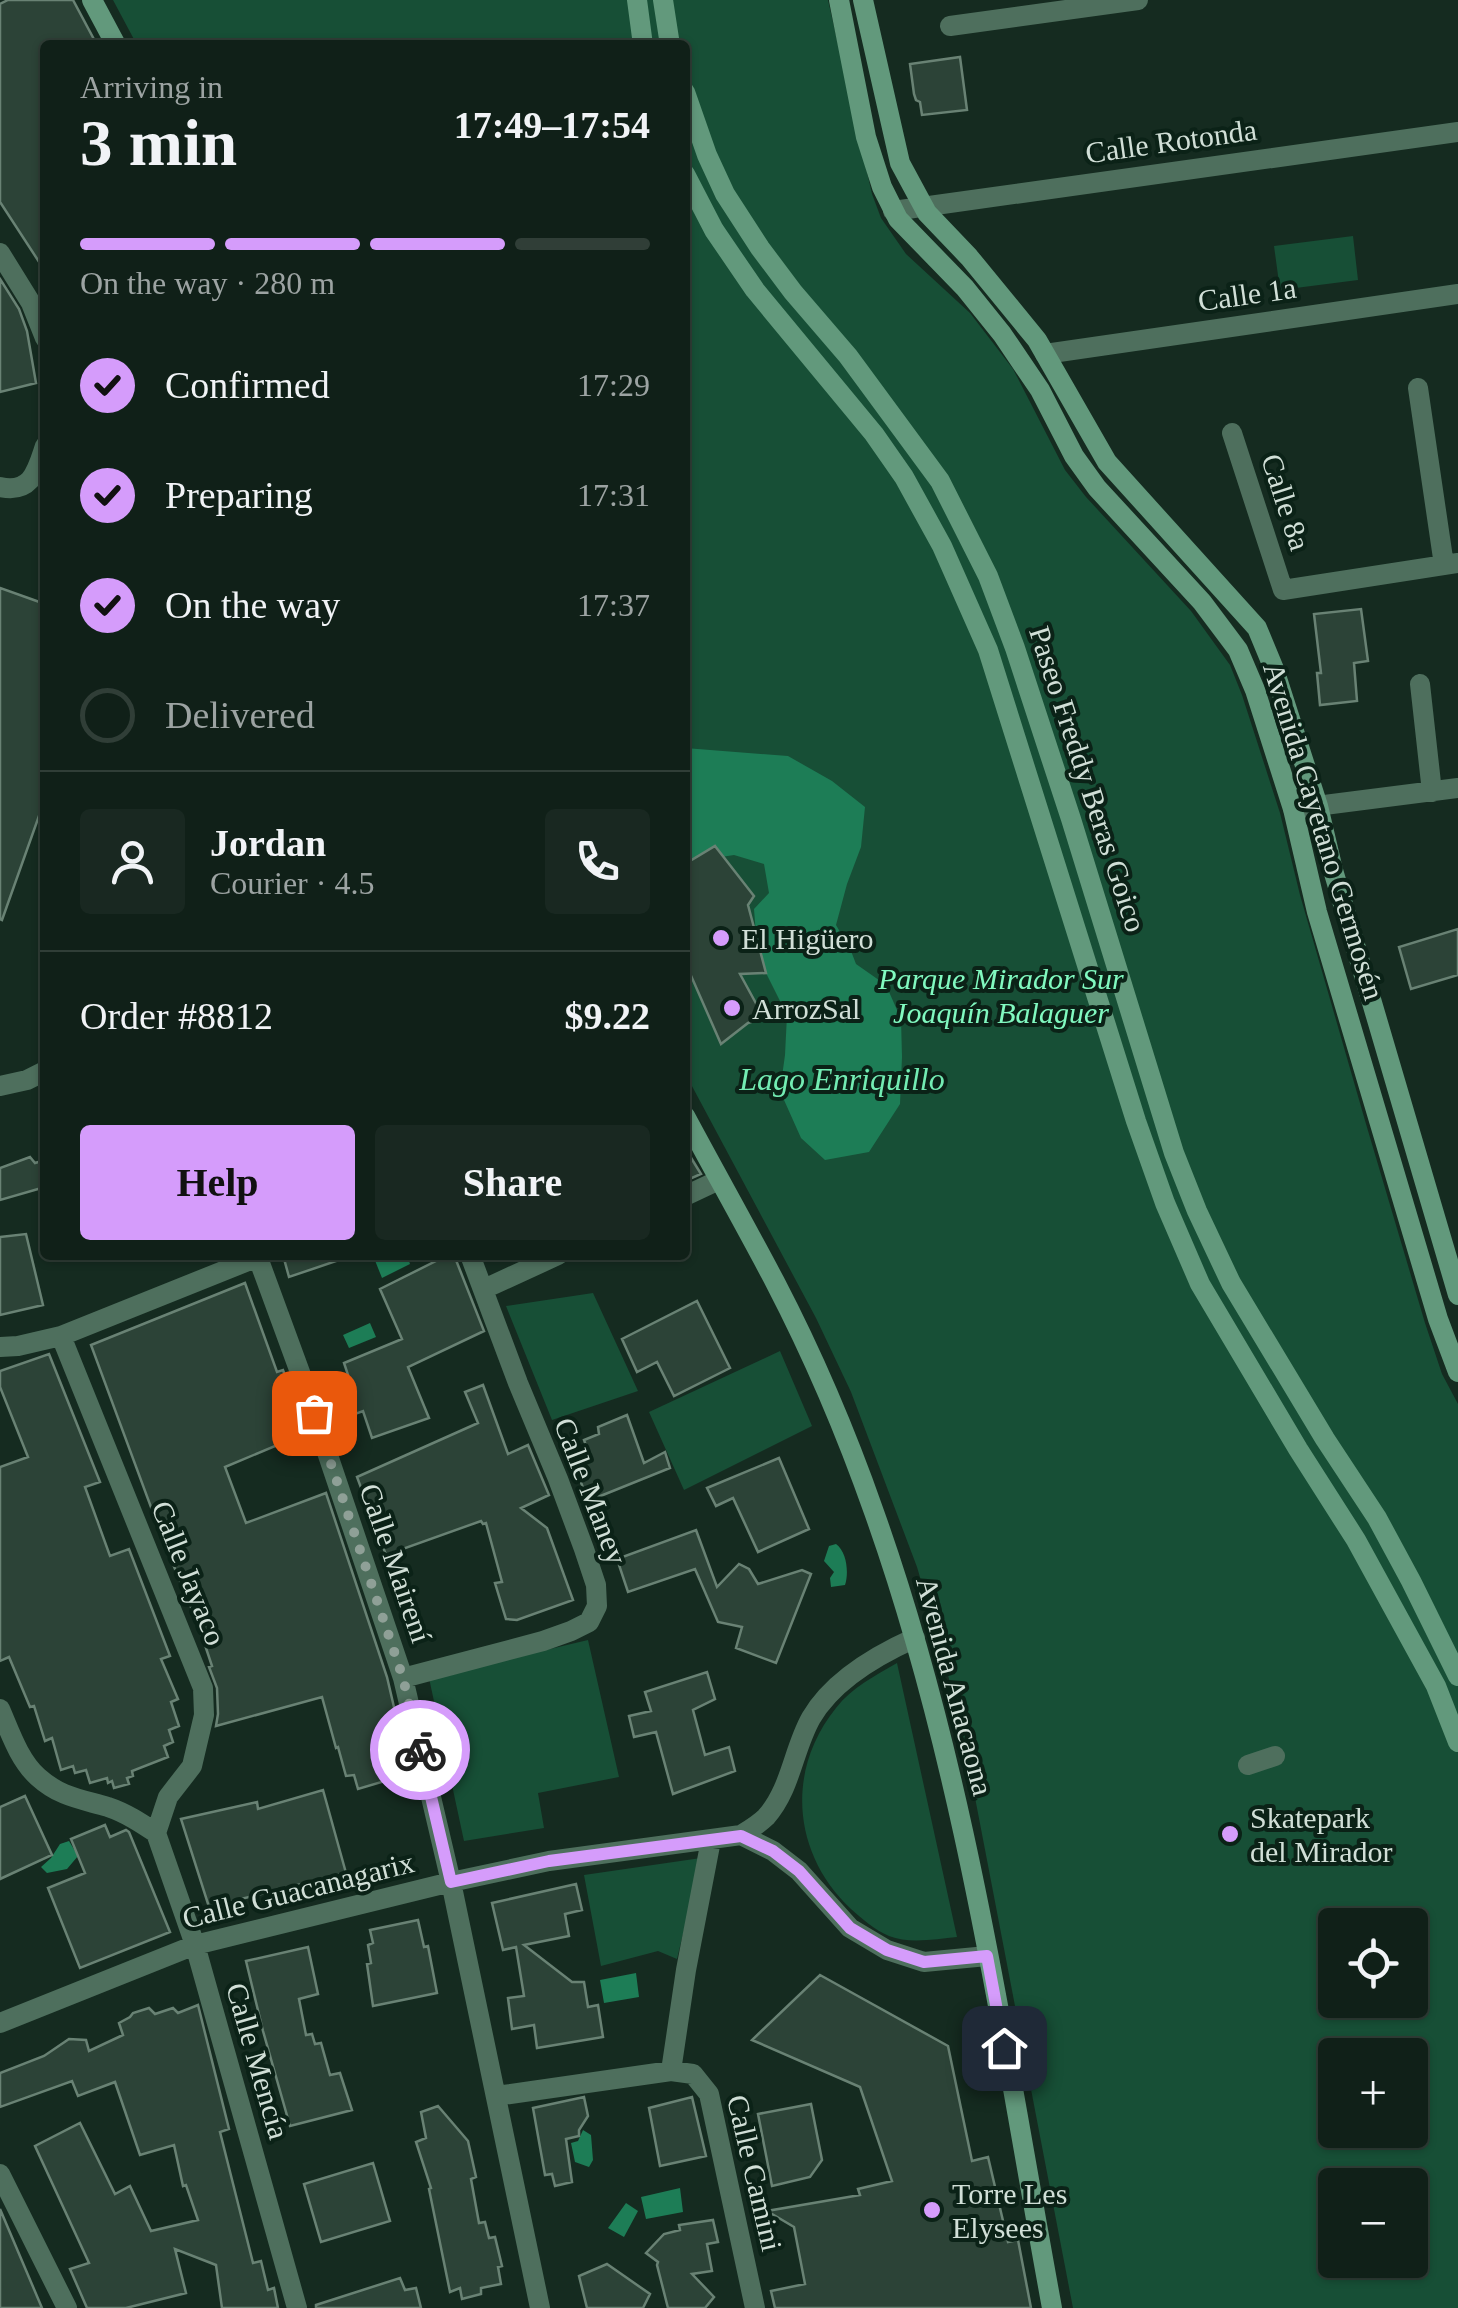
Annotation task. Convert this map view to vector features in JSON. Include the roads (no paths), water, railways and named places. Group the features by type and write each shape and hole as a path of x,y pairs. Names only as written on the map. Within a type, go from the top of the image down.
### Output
{"street":[{"path":"92,0 113,40"},
{"path":"637,0 642,40"},
{"path":"664,0 669,40"},
{"name":"Avenida Cayetano Germosén","path":"839,0 866,138 893,210 1002,334 1097,488 1202,602 1238,650 1293,809 1317,912 1433,1302 1458,1372"},
{"name":"Avenida Cayetano Germosén","path":"863,0 900,163 922,205 1014,310 1045,354 1107,462 1257,628 1318,806 1458,1295"},
{"path":"950,26 1138,0"},
{"name":"Paseo Freddy Beras Goico","path":"690,107 725,194 760,248 848,356 940,481 988,576 1071,819 1174,1153 1198,1210 1231,1284 1377,1518 1458,1676"},
{"name":"Calle Rotonda","path":"893,210 1458,132"},
{"name":"Paseo Freddy Beras Goico","path":"690,184 714,230 755,290 874,434 942,546 988,650 1165,1203 1200,1284 1366,1556 1436,1686 1458,1742"},
{"path":"0,253 40,326"},
{"name":"Calle 1a","path":"1045,354 1458,294"},
{"path":"1418,388 1451,564"},
{"name":"Calle 8a","path":"1232,433 1283,590 1451,564"},
{"path":"0,487 25,485 40,461"},
{"path":"1420,684 1432,792"},
{"path":"1293,809 1458,788"},
{"path":"0,1086 40,1073"},
{"name":"Avenida Anacaona","path":"690,1125 776,1284 822,1382 874,1510 915,1638 954,1792 1052,2308"},
{"path":"690,1194 719,1180"},
{"path":"0,1347 61,1336 247,1260"},
{"name":"Calle Mairení","path":"258,1260 403,1678 451,1882 540,2308"},
{"name":"Calle Maney","path":"403,1678 570,1631 589,1622 597,1606 596,1585 584,1549 472,1260"},
{"path":"484,1289 547,1260"},
{"name":"Calle Jayaco","path":"61,1336 203,1688 204,1715 192,1766 168,1797 156,1833"},
{"path":"915,1638 863,1665 812,1716 782,1794 764,1819 741,1836 773,1851 799,1871 850,1928 887,1950 924,1962 987,1956"},
{"path":"0,1710 19,1752 36,1776 67,1797 130,1816 156,1833"},
{"path":"1248,1765 1275,1756"},
{"name":"Calle Mencía","path":"156,1833 195,1946 296,2308"},
{"name":"Calle Guacanagarix","path":"0,2022 195,1946 549,1861 741,1836"},
{"path":"496,2096 671,2070 710,1840"},
{"name":"Calle Camini","path":"671,2070 693,2074 708,2094 756,2308"},
{"path":"0,2174 67,2308"}],"water":[{"name":"Lago Enriquillo","path":"690,748 788,756 832,781 865,807 861,847 836,925 856,964 886,985 901,1019 902,1057 900,1104 869,1152 825,1160 801,1138 780,1091 787,1015 766,973 756,934 754,909 769,893 764,864 734,855 690,862"},
{"path":"375,1260 409,1260 410,1264 382,1278"},
{"path":"370,1323 376,1337 349,1348 343,1335"},
{"path":"836,1544 845,1557 846,1580 845,1585 831,1587 834,1572 824,1561 829,1546"},
{"path":"69,1841 78,1856 67,1869 47,1873 41,1867 60,1844"},
{"path":"636,1973 639,1997 604,2003 600,1980"},
{"path":"583,2130 591,2135 593,2160 589,2167 575,2162 571,2143 578,2141"},
{"path":"680,2188 683,2212 646,2219 641,2197"},
{"path":"626,2203 638,2211 624,2237 608,2228"}],"place":[{"name":"El Higüero","path":"721,938"},
{"name":"ArrozSal","path":"732,1008"},
{"name":"Skatepark del Mirador","path":"1230,1834"},
{"name":"Torre Les Elysees","path":"932,2210"}],"park label":[{"name":"Parque Mirador Sur Joaquín Balaguer","path":"1001,995"}]}
